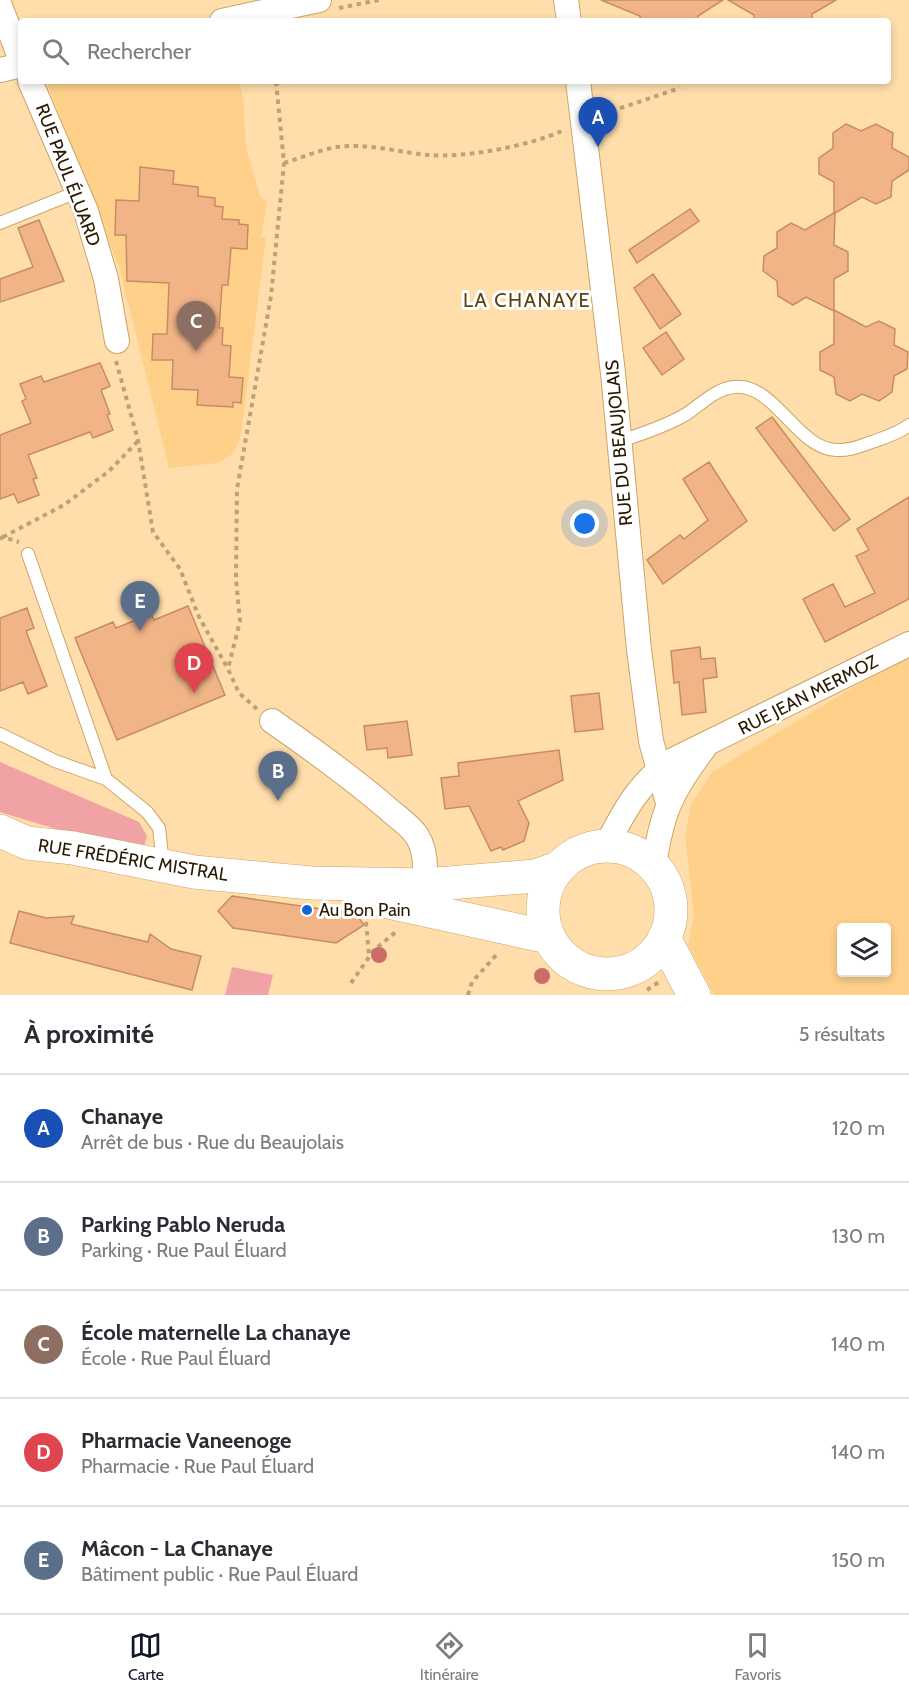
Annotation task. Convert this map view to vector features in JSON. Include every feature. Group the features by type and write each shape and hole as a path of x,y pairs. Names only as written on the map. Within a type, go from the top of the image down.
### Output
{"street":[{"path":"236,18 319,0"},
{"path":"566,0 569,18"},
{"path":"0,6 18,52"},
{"path":"0,70 18,66"},
{"name":"RUE PAUL ÉLUARD","path":"31,84 86,211 106,279 117,341"},
{"name":"RUE DU BEAUJOLAIS","path":"578,84 620,441 639,650 657,770 668,803"},
{"name":"RUE JEAN MERMOZ","path":"606,846 634,794 657,770 909,644"},
{"path":"272,722 349,774 409,827 418,838 423,857 419,896"},
{"path":"654,867 658,831 668,803 706,745"},
{"name":"RUE FRÉDÉRIC MISTRAL","path":"9,841 73,848 194,872 419,896 548,937"},
{"path":"605,974 633,969 652,955 664,938 671,909 668,890 654,867 634,852 606,846 591,848 570,857 558,868 544,894 543,920 548,937 560,954 576,967 605,974 633,995"},
{"name":"RUE FRÉDÉRIC MISTRAL","path":"419,896 535,876 558,868"},
{"path":"664,938 694,995"}],"lane":[{"path":"0,223 77,192"},
{"path":"620,441 652,432 684,415 719,390 736,386 764,395 790,423 821,446 835,451 851,450 901,431 909,425"},
{"path":"28,554 106,779"},
{"path":"0,734 55,761 106,779 147,812 159,828 164,866"}],"path":[{"path":"228,669 240,621 236,579 237,489 271,296 284,163 276,84"},
{"path":"284,163 337,147 370,147 430,155 491,150 544,139 584,121 680,88"},
{"path":"117,341 116,366 138,440 153,532 180,569 199,617 239,693 272,722"},
{"path":"3,537 64,505 109,471 138,440"},
{"path":"351,983 369,958 400,928 419,896"},
{"path":"366,912 369,958"}],"shaded area":[{"path":"48,84 240,84 243,97 246,148 261,198 267,201 261,237 266,238 241,434 234,453 218,463 169,468 119,267"},
{"path":"909,654 909,995 714,995 688,945 694,916 685,836 691,804 712,772"},
{"path":"0,762 139,822 147,836 144,847 135,853 0,812"},
{"path":"232,967 273,975 268,995 225,995"}],"building":[{"path":"601,0 723,0 698,18 640,18 640,16"},
{"path":"728,0 836,0 812,14 812,18 754,18 754,15"},
{"path":"846,124 861,131 876,124 893,133 892,148 909,157 909,170 892,181 891,197 876,204 862,197 835,213 834,245 848,252 848,271 834,279 834,310 866,327 879,321 895,329 894,345 908,352 907,369 894,376 892,392 879,401 862,394 850,401 836,394 834,377 820,370 820,352 834,344 834,311 806,297 793,305 778,296 777,281 763,271 764,256 777,248 777,232 791,223 805,230 834,213 834,182 819,174 819,158 833,148 833,133"},
{"path":"140,167 174,171 173,184 198,187 198,196 215,198 215,206 223,207 222,219 239,220 239,224 248,225 247,249 231,248 228,285 222,285 219,328 223,328 222,345 231,346 229,377 243,378 241,403 233,402 233,407 197,405 198,390 172,389 173,360 152,360 153,334 167,334 169,283 127,281 126,235 115,235 116,200 139,201"},
{"path":"690,209 699,221 637,263 629,250"},
{"path":"39,220 64,281 0,302 0,279 33,267 18,228"},
{"path":"653,274 681,314 660,329 634,288"},
{"path":"666,332 684,359 662,375 643,348"},
{"path":"100,363 110,386 101,390 113,430 93,438 90,432 28,455 37,478 33,479 39,495 18,503 14,494 0,499 0,435 31,423 22,401 26,399 20,384 41,376 44,382"},
{"path":"772,417 850,519 834,531 756,428"},
{"path":"709,462 747,521 663,584 647,560 680,535 684,539 708,520 683,479"},
{"path":"909,497 909,599 825,642 803,599 833,584 845,607 875,593 856,556 869,550 857,529"},
{"path":"188,606 225,695 117,740 75,638 113,622 116,628 151,614 154,620"},
{"path":"27,608 34,628 26,631 47,686 28,694 23,682 0,691 0,618"},
{"path":"700,647 701,659 715,658 717,677 703,679 706,712 682,715 679,682 674,683 671,651"},
{"path":"599,693 603,729 575,732 571,696"},
{"path":"407,721 412,755 388,758 387,748 367,750 364,726"},
{"path":"559,750 563,780 518,801 529,823 524,841 503,850 501,847 491,851 469,806 445,809 441,778 459,776 458,763"},
{"path":"232,896 356,914 364,925 336,943 233,928 218,911"},
{"path":"19,911 46,918 74,916 71,924 148,942 150,934 171,949 201,956 192,990 10,943"}],"place":[{"name":"Chanaye","path":"598,147"},
{"name":"École maternelle La chanaye","path":"196,351"},
{"name":"Mâcon - La Chanaye","path":"140,631"},
{"name":"Pharmacie Vaneenoge","path":"194,693"},
{"name":"Parking Pablo Neruda","path":"278,801"},
{"name":"Au Bon Pain","path":"307,910"}],"district":[{"name":"LA CHANAYE","path":"527,300"}]}
